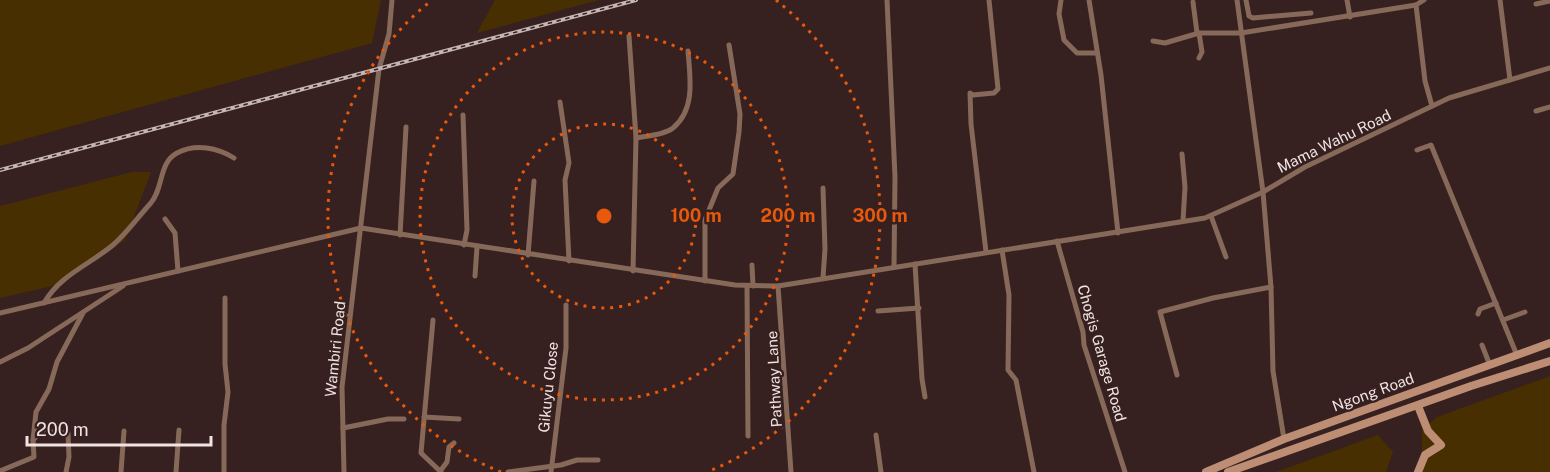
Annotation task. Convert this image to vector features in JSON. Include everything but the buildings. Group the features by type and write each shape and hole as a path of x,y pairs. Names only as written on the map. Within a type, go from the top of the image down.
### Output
{"main road":[{"name":"Ngong Road","path":"1206,472 1284,439 1516,353 1550,343"},
{"name":"Ngong Road","path":"1228,472 1550,361"},
{"path":"1418,406 1428,430 1441,445 1425,455 1418,472"}],"street":[{"name":"Wambiri Road","path":"344,472 342,387 379,69 389,34 392,0"},
{"path":"887,0 895,177 894,266"},
{"path":"986,252 971,124 970,93 973,96 994,93 998,89 989,0"},
{"path":"1061,0 1059,14 1064,40 1077,53 1097,53"},
{"path":"1089,0 1118,233"},
{"path":"1237,0 1263,192 1271,287 1273,371 1284,439"},
{"path":"1246,0 1249,16 1253,18 1311,12"},
{"path":"1347,0 1350,18"},
{"path":"1153,41 1165,43 1198,33 1241,33 1350,18 1416,5 1424,0"},
{"path":"1500,0 1510,80"},
{"path":"1536,4 1550,1"},
{"path":"1193,2 1202,52 1199,58"},
{"path":"1416,5 1425,81 1432,106"},
{"path":"629,36 636,138 633,271"},
{"path":"705,281 705,220 718,188 733,174 740,132 740,114 729,45"},
{"path":"636,138 665,132 677,123 691,96 688,51"},
{"name":"Mama Wahu Road","path":"361,228 633,271 750,286 778,286 894,266 1118,233 1211,216 1449,98 1550,68"},
{"path":"560,102 569,163 565,180 569,261"},
{"path":"1536,111 1550,107"},
{"path":"463,115 467,230 464,245"},
{"path":"400,235 406,127"},
{"path":"1417,150 1431,145 1516,353"},
{"path":"44,303 52,288 115,244 152,202 160,187 165,166 172,156 185,150 206,148 220,151 234,158"},
{"path":"1182,154 1185,187 1182,198 1183,221"},
{"path":"528,255 534,181"},
{"path":"823,188 825,243 823,278"},
{"path":"1211,216 1226,257"},
{"path":"165,219 175,233 178,271"},
{"path":"0,313 361,228"},
{"name":"Chogis Garage Road","path":"1057,241 1083,332 1084,345 1125,472"},
{"path":"475,276 477,247"},
{"path":"1002,250 1009,295 1008,370 1016,380 1034,472"},
{"path":"915,264 925,397"},
{"path":"748,436 752,266"},
{"path":"0,363 128,283"},
{"name":"Pathway Lane","path":"778,286 791,472"},
{"path":"1177,375 1160,312 1271,287"},
{"path":"224,472 224,425 228,392 225,364 225,298"},
{"path":"1478,314 1480,309 1496,303"},
{"name":"Gikuyu Close","path":"551,472 566,348 566,304"},
{"path":"878,311 919,308"},
{"path":"1503,320 1526,312"},
{"path":"0,471 34,457 32,431 38,405 49,389 57,362 82,313"},
{"path":"433,320 421,453 441,471 447,462 449,447 454,443"},
{"path":"1482,345 1489,363"},
{"path":"424,417 459,419"},
{"path":"344,428 388,419 404,419"},
{"path":"176,472 179,430"},
{"path":"33,440 40,431 68,433 66,472"},
{"path":"121,472 124,431"},
{"path":"876,435 881,472"},
{"path":"508,472 552,464 598,460"}],"shaded area":[{"path":"0,0 381,0 372,43 0,146"},
{"path":"495,0 599,0 477,33"},
{"path":"132,172 151,172 125,240 57,285 0,298 0,206"},
{"path":"1550,376 1550,472 1422,472 1422,430 1437,417"},
{"path":"1378,435 1393,452 1386,472 1276,472"}],"railway":[{"path":"0,170 636,0"}]}
